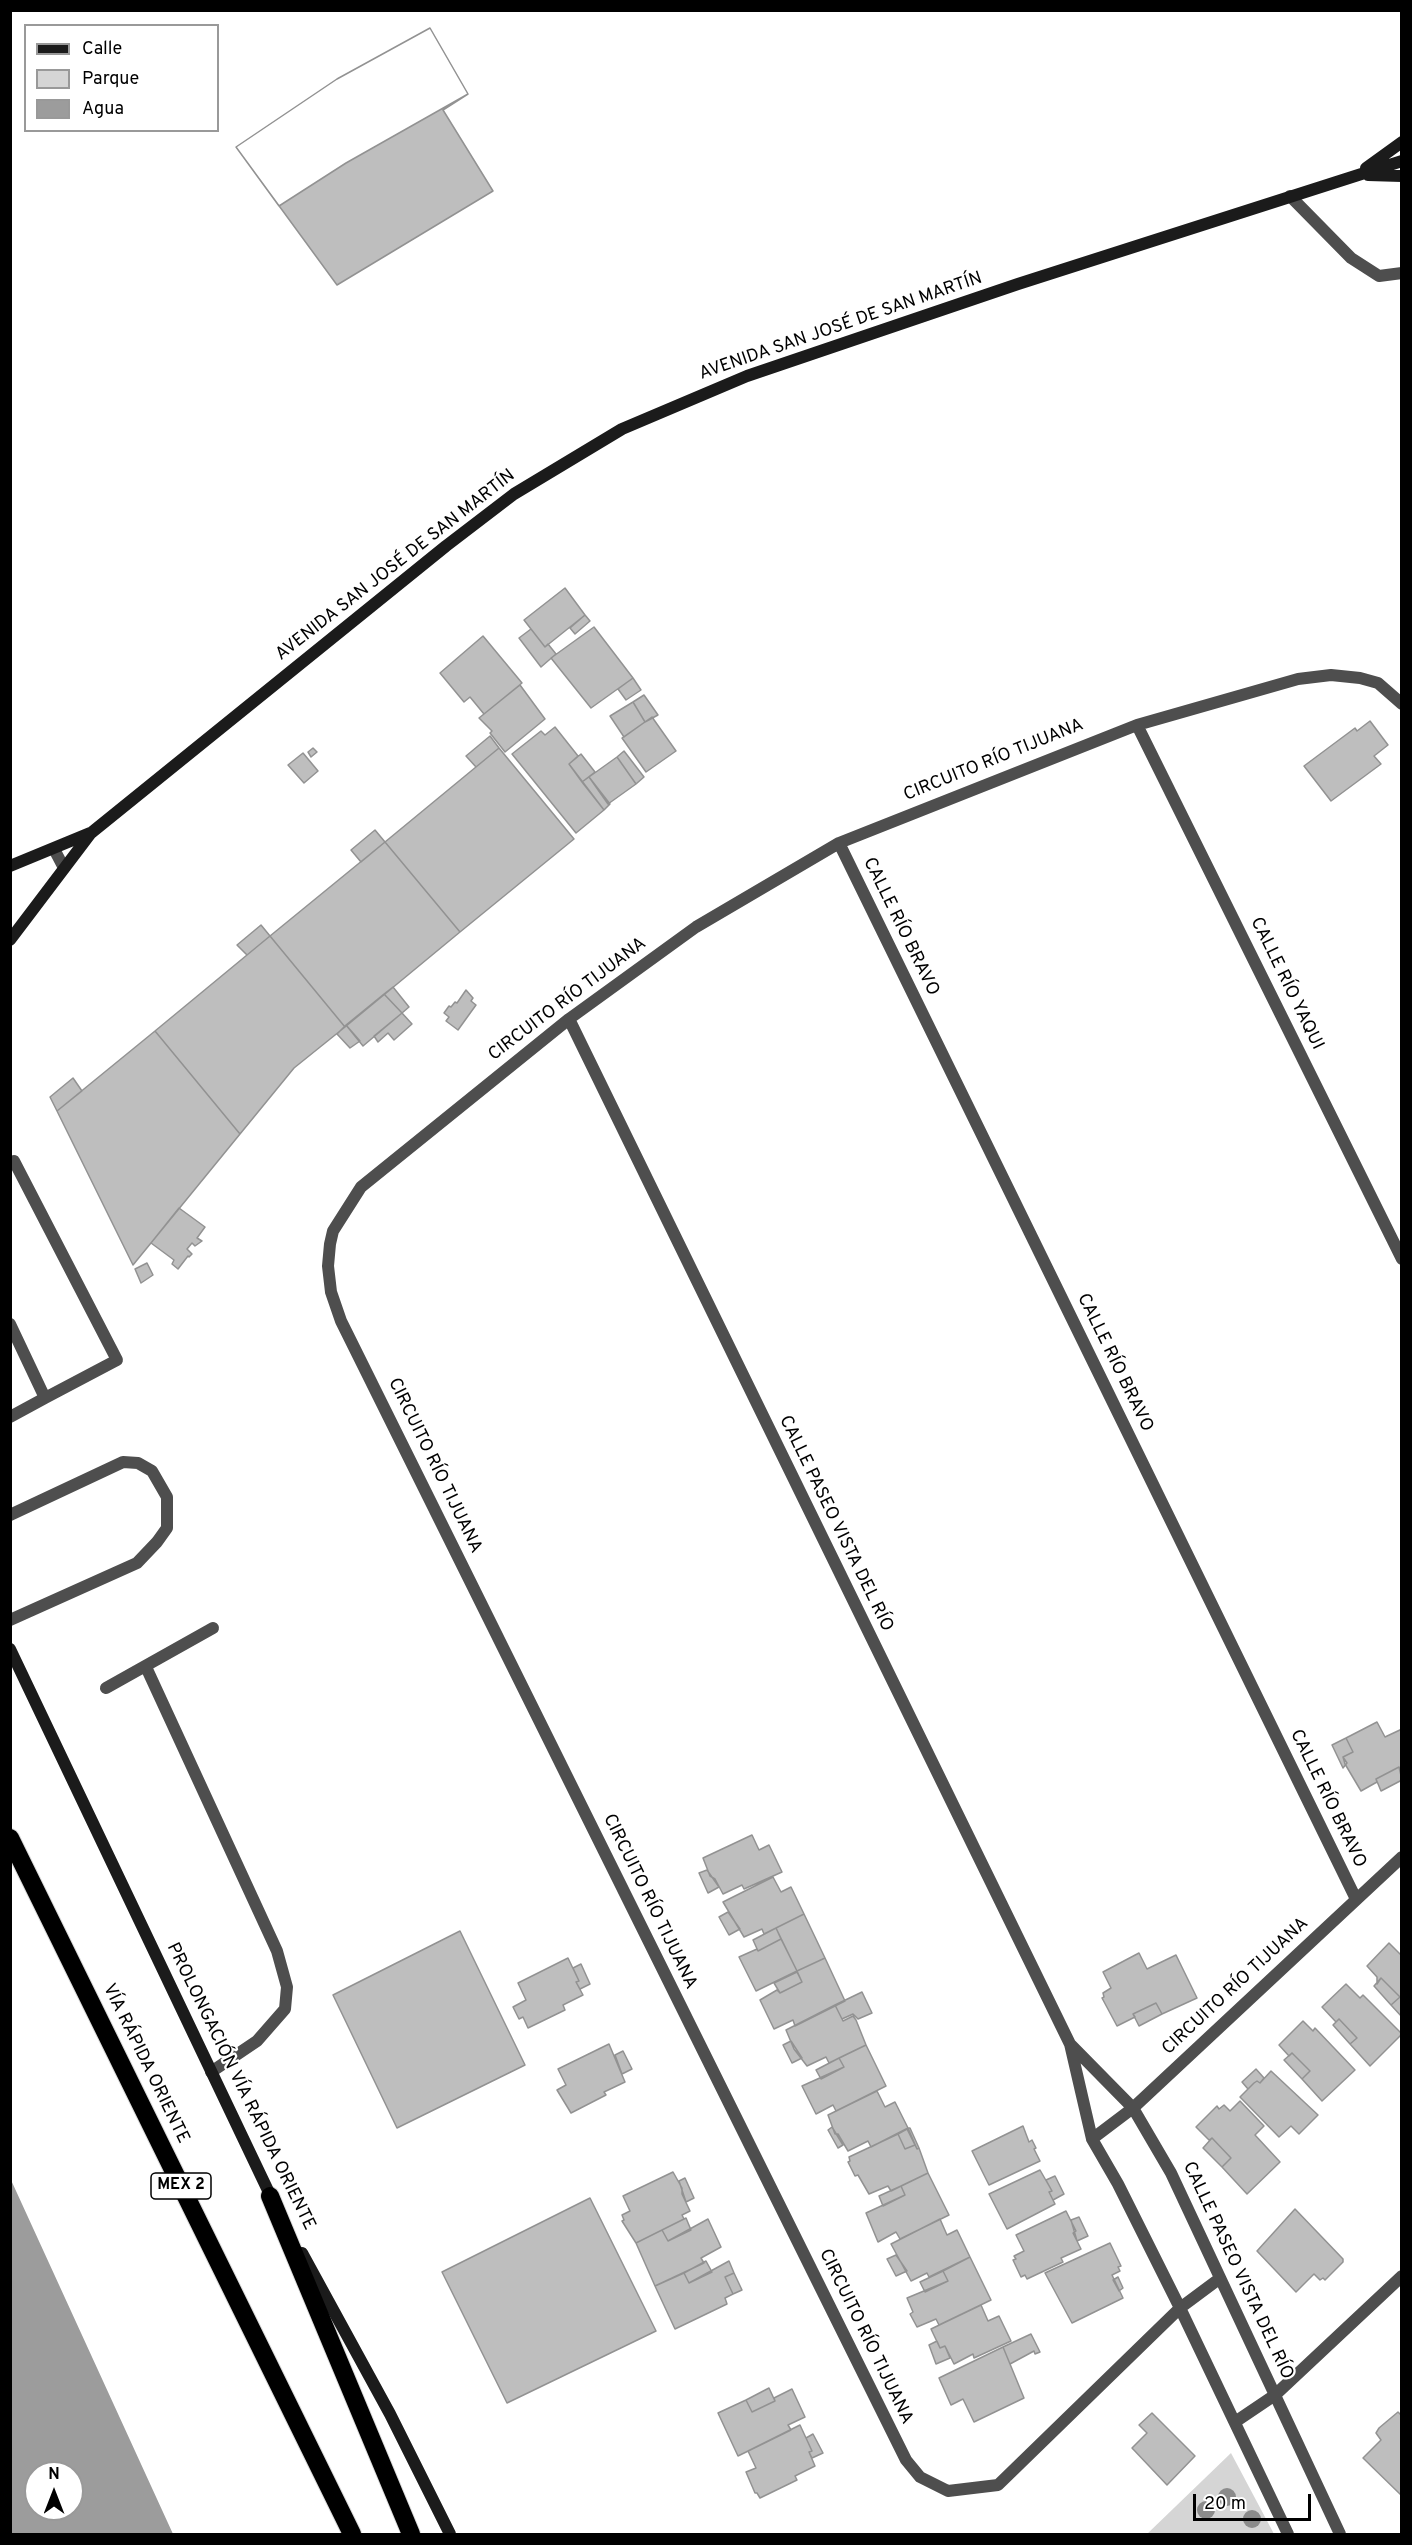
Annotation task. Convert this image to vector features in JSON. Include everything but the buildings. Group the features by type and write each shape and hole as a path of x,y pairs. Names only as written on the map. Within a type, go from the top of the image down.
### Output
{"highway":[{"name":"VÍA RÁPIDA ORIENTE","path":"10,1838 352,2535"},
{"path":"270,2196 411,2535"}],"street":[{"path":"1357,174 1401,142"},
{"name":"AVENIDA SAN JOSÉ DE SAN MARTÍN","path":"10,940 91,833 446,546 514,494 622,429 747,376 1401,161"},
{"path":"1357,174 1401,176"},
{"path":"1290,196 1351,258 1378,276 1401,273"},
{"name":"CIRCUITO RÍO TIJUANA","path":"1219,2279 1180,2308 998,2485 948,2491 920,2477 906,2460 341,1321 331,1292 328,1266 330,1244 333,1231 361,1187 568,1019 696,927 839,843 1137,725 1298,679 1330,675 1378,683 1401,704"},
{"name":"CALLE RÍO YAQUI","path":"1137,725 1401,1259"},
{"name":"AVENIDA SAN JOSÉ DE SAN MARTÍN","path":"10,866 91,833"},
{"name":"CALLE RÍO BRAVO","path":"839,843 1356,1899"},
{"path":"54,849 64,868"},
{"name":"CALLE PASEO VISTA DEL RÍO","path":"568,1019 1070,2044 1092,2139 1118,2184 1180,2308 1288,2535"},
{"path":"10,1417 117,1360 14,1161"},
{"path":"10,1324 45,1398"},
{"path":"10,1515 123,1462 138,1463 152,1471 167,1497 167,1528 137,1563 10,1620"},
{"path":"106,1688 213,1628"},
{"name":"PROLONGACIÓN VÍA RÁPIDA ORIENTE","path":"10,1649 270,2196 390,2414 450,2535"},
{"path":"146,1667 277,1951 287,1988 285,2008 257,2042 211,2072"},
{"name":"CIRCUITO RÍO TIJUANA","path":"1092,2139 1133,2108 1401,1857"},
{"name":"CALLE PASEO VISTA DEL RÍO","path":"1070,2044 1133,2108 1172,2173 1219,2279 1340,2535"},
{"path":"1234,2422 1275,2394 1401,2276"}],"green space":[{"path":"1231,2453 1274,2534 1147,2534"}],"water":[{"path":"10,2180 11,2180 173,2534 11,2534"}]}
